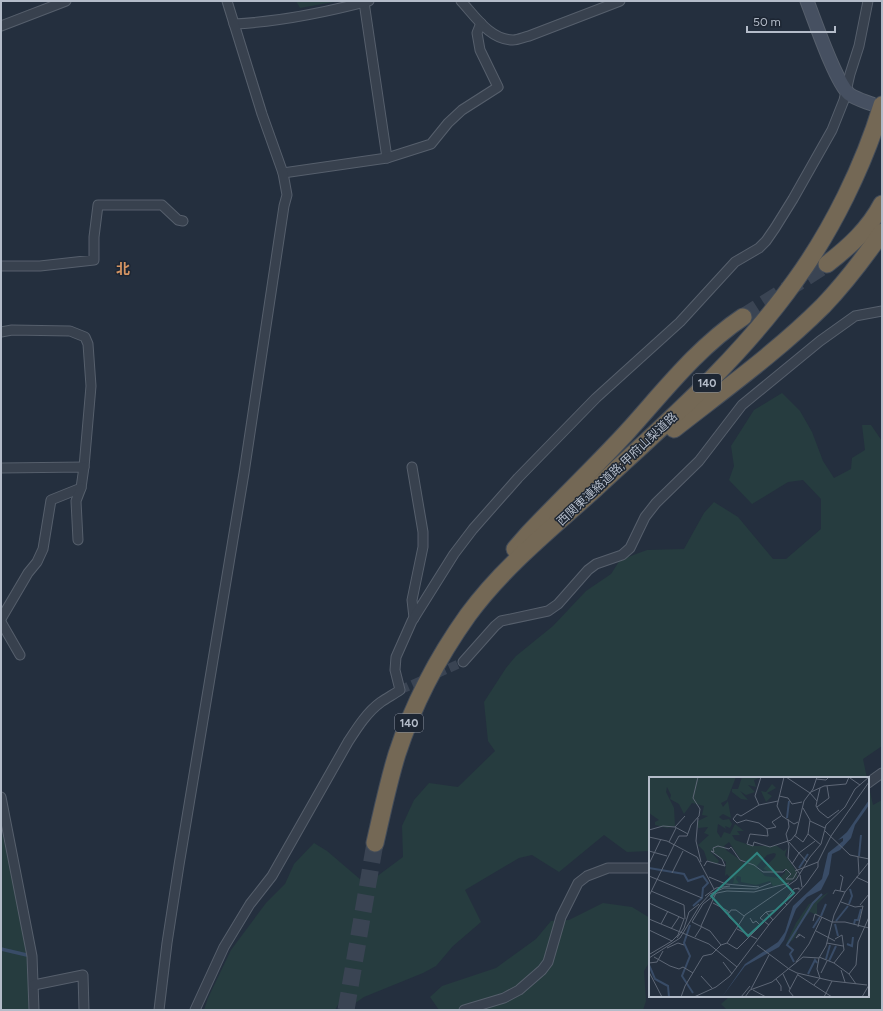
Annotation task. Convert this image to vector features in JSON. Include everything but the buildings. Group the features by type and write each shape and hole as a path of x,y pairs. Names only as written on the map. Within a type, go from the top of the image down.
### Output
{"highway":[{"name":"西関東連絡道路;甲府山梨道路","path":"375,843 389,782 408,726 434,669 468,615 503,575 690,401 735,354 766,318 795,281 819,244 843,201 863,157 877,104"},
{"path":"827,264 859,237 882,204"},
{"path":"503,575 618,475 800,328 841,287 882,232"},
{"path":"468,615 499,570 528,534 618,443 708,344 725,329 743,317"}],"street":[{"path":"1,26 66,1"},
{"path":"159,1010 167,943 179,865 244,473 273,276 287,195 283,173 262,114 226,1"},
{"path":"461,1 493,34 506,39 515,40 620,1"},
{"path":"807,1 835,72 846,89 858,99 877,104"},
{"path":"196,1010 224,947 250,904 272,876 352,736 380,702 400,690 395,670 396,657 414,618 454,554 472,529 518,478 610,384 680,322 734,262 753,252 766,241 794,199 830,134 844,100 868,1"},
{"path":"234,24 258,22 331,10 367,2 387,158"},
{"path":"283,173 387,158 431,144 448,123 462,110 498,87 480,50 478,33 481,23"},
{"path":"1,266 40,266 94,260 94,237 98,205 162,205 178,220 183,221"},
{"path":"463,662 501,621 548,611 558,604 588,570 596,564 622,555 630,548 645,517 656,503 699,461 742,405 820,341 855,316 882,311"},
{"path":"1,332 12,330 70,331 85,337 88,344 91,386 84,467 81,488 76,501 78,540"},
{"path":"1,468 84,467"},
{"path":"412,468 423,532 423,546 412,600 414,618"},
{"path":"1,618 28,573 37,562 43,550 51,500 81,488"},
{"path":"1,622 20,655"},
{"path":"869,782 882,773"},
{"path":"1,797 32,956 34,1010"},
{"path":"464,1010 504,998 519,990 542,970 548,962 561,917 578,883 587,876 608,868 649,868"},
{"path":"34,985 83,975 84,1010"}],"green space":[{"path":"296,1 339,1 300,8"},
{"path":"782,393 800,411 812,432 823,461 834,478 851,469 852,458 865,450 862,425 871,425 882,441 882,746 863,759 867,777 649,777 649,851 627,852 604,835 559,872 532,855 519,858 465,890 481,922 453,946 436,966 423,973 364,997 355,1003 342,998 335,1010 204,1010 208,998 231,950 266,903 285,884 294,864 314,843 327,851 361,880 372,880 403,857 402,826 414,800 429,783 458,787 495,751 488,741 484,702 506,668 516,656 553,626 586,591 611,574 620,560 647,550 684,549 704,513 714,502 738,517 773,559 786,559 821,529 821,499 803,480 788,482 752,504 729,480 734,466 731,446 754,410"},
{"path":"869,787 873,805 882,800 882,1010 727,1010 721,1004 729,997 869,997"},
{"path":"1,829 32,956 31,1010 1,1010"},
{"path":"603,903 632,907 649,917 649,963 644,971 646,1001 643,1010 439,1010 430,997 442,986 496,968 536,939 551,921 569,920"}],"waterway":[{"path":"1,949 31,956"}],"tunnel":[{"path":"743,317 827,264"},
{"path":"400,690 463,662"},
{"path":"346,1010 375,843"}],"district":[{"name":"北","path":"123,269"}]}
